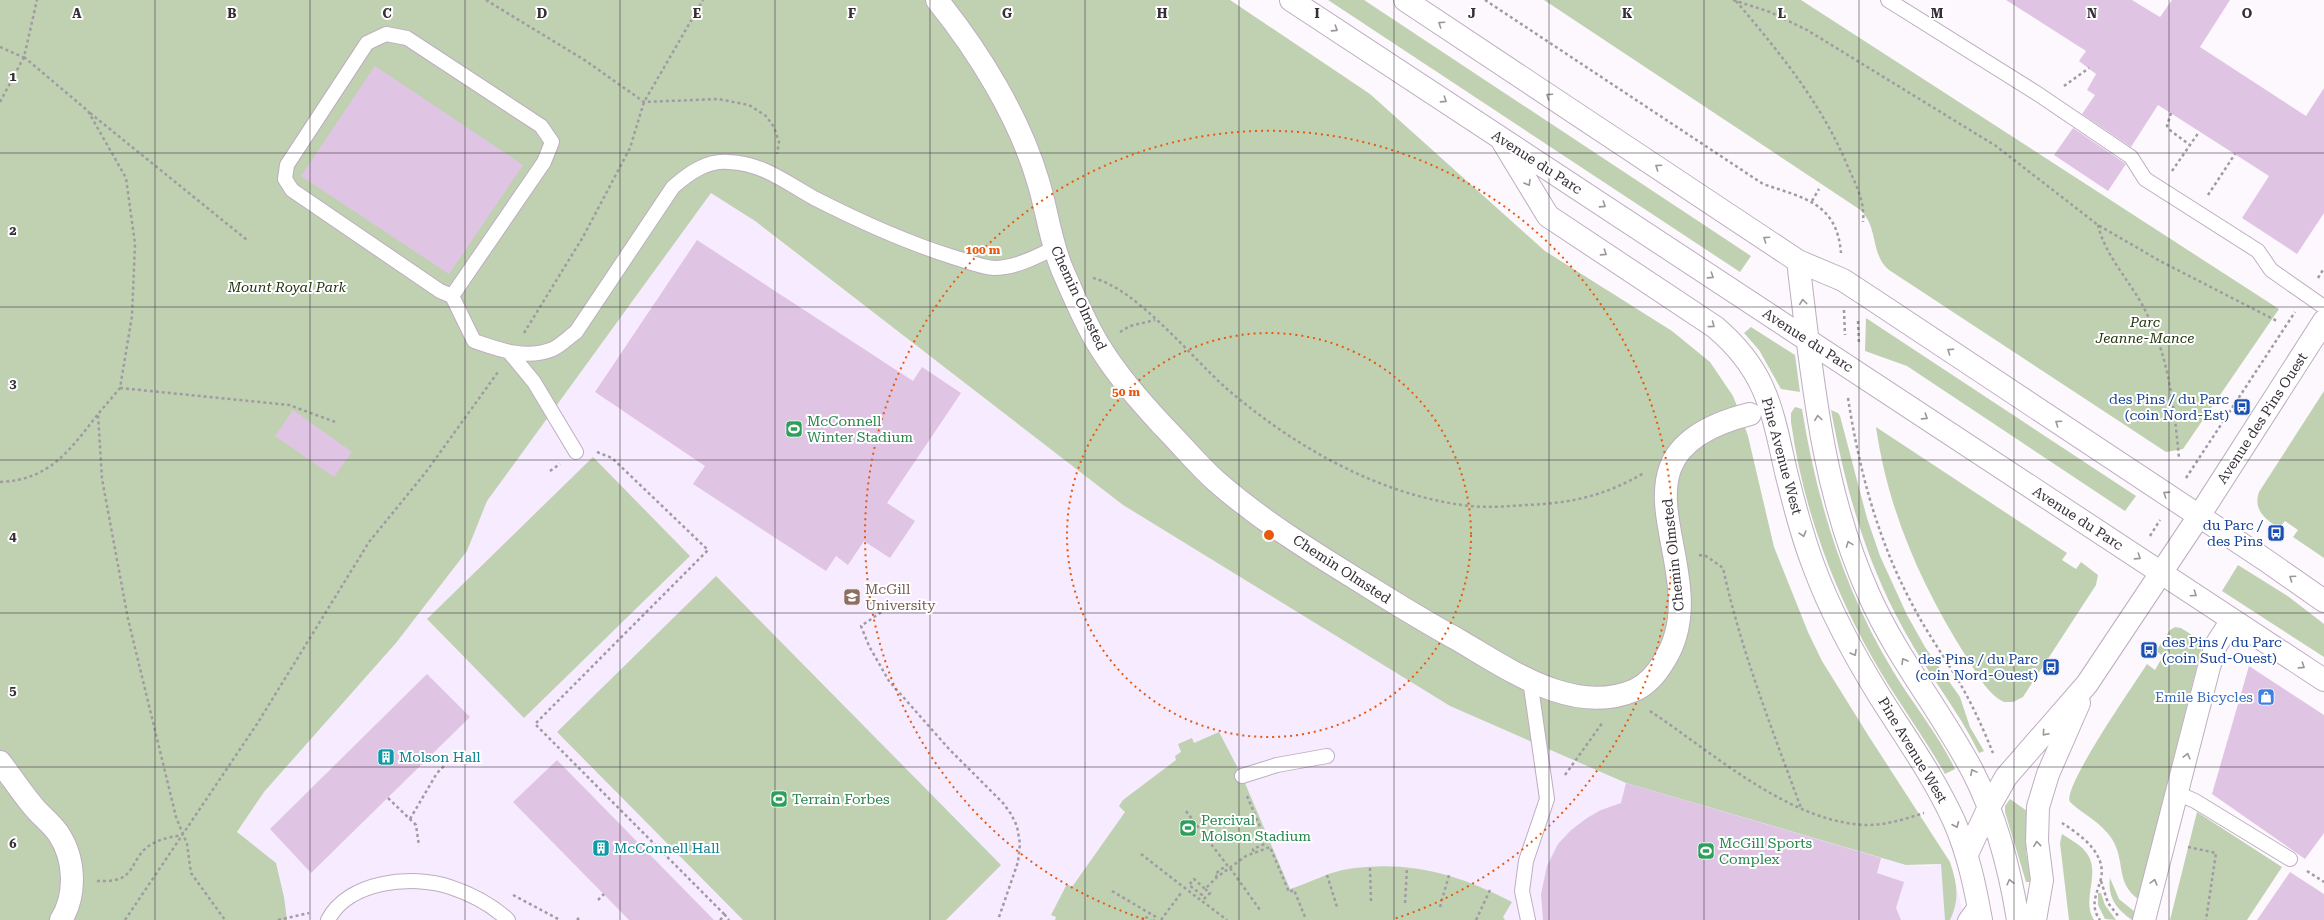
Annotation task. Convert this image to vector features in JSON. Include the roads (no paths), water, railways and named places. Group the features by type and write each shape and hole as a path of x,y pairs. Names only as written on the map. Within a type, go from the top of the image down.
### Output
{"main road":[{"name":"Chemin Olmsted","path":"936,0 954,22 1012,113 1039,182 1054,248 1063,271 1098,344 1137,398 1213,479 1244,504 1314,552 1432,626 1530,680 1570,696 1598,698 1625,694 1643,686 1658,672 1674,647 1680,623 1680,600 1666,501 1666,482 1675,454 1682,446 1704,431 1729,419 1750,414"},
{"name":"Avenue du Parc","path":"1291,0 2324,680"},
{"path":"1405,0 1798,261 1843,280 2199,516 2324,601"},
{"name":"Pine Avenue West","path":"1500,137 1548,216 1701,317 1726,337 1759,379 1772,408 1798,519 1824,593 1853,652 1943,798 1967,854 1980,911"},
{"path":"1798,261 1819,426 1828,475 1852,554 1869,595 1890,636 1957,743 1989,807 2008,872 2018,920"},
{"name":"Avenue des Pins Ouest","path":"2199,516 2324,321"},
{"path":"1967,854 1989,807 2006,777 2087,684 2199,516"},
{"path":"2144,920 2216,644 2232,620"},
{"path":"2035,920 2042,880 2036,842 2038,807 2048,774 2087,684"},
{"path":"0,762 33,806 58,833 69,856 72,894 61,920"}],"lane":[{"path":"1888,0 2046,99 2131,157 2145,179 2258,251 2271,270 2324,307"},
{"path":"452,296 544,162 552,142 541,126 407,38 386,34 367,44 287,166 285,179 292,190 440,291 452,296 474,341 510,353 534,353 554,348 576,332 673,187 690,172 707,166 727,162 748,164 774,174 813,197 866,223 928,249 973,263 994,268 1019,264 1054,248"},
{"path":"510,353 534,382 576,452"},
{"path":"1750,414 1772,408"},
{"path":"1528,920 1522,891 1526,861 1547,799 1530,680"},
{"path":"1243,782 1277,765 1327,756"},
{"path":"2177,793 2196,801 2290,859"},
{"path":"328,920 338,905 354,893 373,886 412,882 424,882 449,887 485,903 508,920"},
{"path":"1965,920 1980,911"}],"place":[{"name":"des Pins / du Parc (coin Nord-Est)","path":"2242,407"},
{"name":"McConnell Winter Stadium","path":"794,429"},
{"name":"du Parc / des Pins","path":"2276,533"},
{"name":"McGill University","path":"852,597"},
{"name":"des Pins / du Parc (coin Sud-Ouest)","path":"2149,650"},
{"name":"des Pins / du Parc (coin Nord-Ouest)","path":"2051,667"},
{"name":"Emile Bicycles","path":"2266,697"},
{"name":"Molson Hall","path":"386,757"},
{"name":"Terrain Forbes","path":"779,799"},
{"name":"Percival Molson Stadium","path":"1188,828"},
{"name":"McConnell Hall","path":"601,848"},
{"name":"McGill Sports Complex","path":"1706,851"}],"park label":[{"name":"Mount Royal Park","path":"287,287"},
{"name":"Parc Jeanne-Mance","path":"2145,330"}]}
